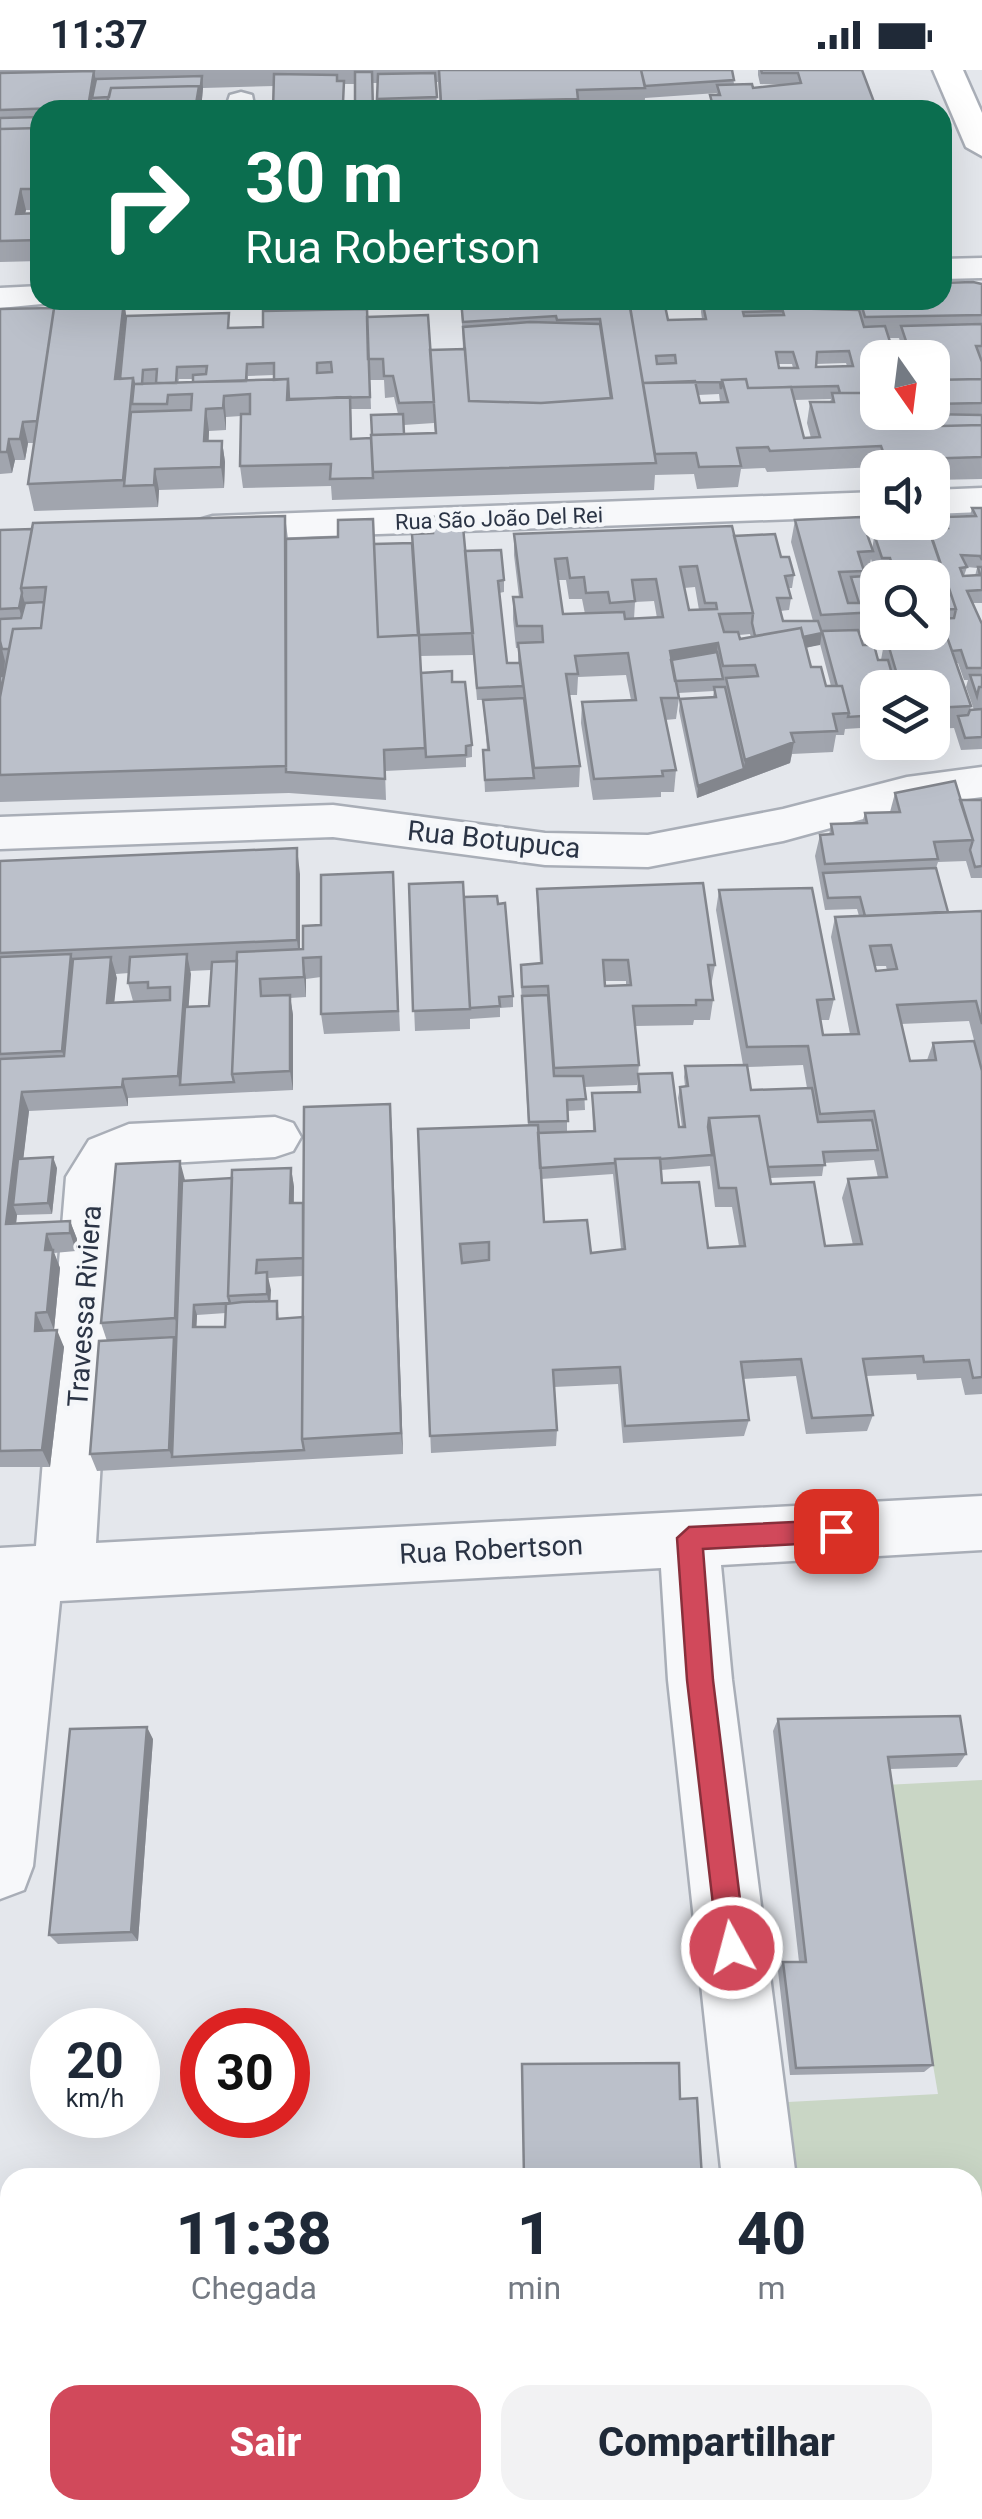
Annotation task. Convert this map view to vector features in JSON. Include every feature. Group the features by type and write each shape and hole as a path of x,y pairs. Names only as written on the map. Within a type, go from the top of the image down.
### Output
{"street":[{"path":"948,70 982,147"},
{"path":"952,270 982,268"},
{"path":"0,298 30,296"},
{"path":"950,501 982,500"},
{"name":"Rua São João Del Rei","path":"180,529 860,505"},
{"name":"Rua Botupuca","path":"0,833 333,820 545,848 648,852 726,838 907,792 982,782"},
{"name":"Travessa Riviera","path":"0,1866 32,1574 92,1177 107,1154 130,1145 275,1137"},
{"name":"Rua Robertson","path":"32,1574 982,1523"},
{"path":"689,1538 700,1680 758,2168"}],"green space":[{"path":"982,1780 982,2168 797,2168 788,2102 938,2094 885,1785"}],"building":[{"path":"439,70 641,70 645,88 577,90 578,99 441,100"},
{"path":"641,70 732,70 734,80 645,86"},
{"path":"761,70 862,70 873,100 711,100 710,95 720,95 717,85 752,84 753,88 801,83 798,73"},
{"path":"94,71 89,100 30,100 30,109 0,110 0,73"},
{"path":"355,72 372,72 373,100 355,100"},
{"path":"435,73 437,97 377,99 378,74"},
{"path":"274,74 337,75 337,81 344,81 343,100 273,100"},
{"path":"202,76 200,95 199,86 111,88 109,97 92,98 96,79"},
{"path":"199,86 197,100 108,100 111,88"},
{"path":"30,117 30,128 0,129 0,118"},
{"path":"30,128 30,189 21,189 16,214 30,213 30,240 0,241 0,129"},
{"path":"952,283 982,284 982,315 865,317 863,310 952,310"},
{"path":"0,309 54,310 37,421 23,422 20,439 9,439 7,452 0,452"},
{"path":"54,310 123,310 115,379 133,378 123,480 28,484"},
{"path":"367,310 370,397 289,399 288,379 274,380 274,363 247,364 246,381 193,382 193,375 206,374 207,366 177,367 176,383 156,383 157,369 143,370 142,384 134,384 133,378 120,379 126,316 229,313 228,328 263,327 263,311","holes":["331,362 332,372 317,373 317,363"]},
{"path":"462,310 631,310 656,463 373,472 371,435 436,433 430,350 465,349 469,401 541,403 612,398 600,319 557,320 556,316 463,322"},
{"path":"630,310 666,310 668,320 706,319 704,310 782,311 743,312 744,316 784,315 783,310 859,310 864,327 885,326 889,340 860,340 860,393 840,393 838,386 748,388 746,379 722,380 721,389 720,382 643,383","holes":["849,351 853,366 816,367 817,352","776,352 793,352 798,368 779,368","675,355 676,363 657,364 656,356"]},
{"path":"428,315 434,402 399,403 393,376 384,376 383,359 368,359 367,317"},
{"path":"530,322 600,324 611,398 541,403 469,401 463,327"},
{"path":"982,324 982,346 976,346 982,362 982,379 950,380 950,340 906,340 901,326"},
{"path":"288,379 287,400 350,397 351,439 371,438 373,478 330,479 331,464 240,466 241,414 250,414 250,394 224,396 223,408 206,409 204,441 222,441 221,467 155,469 154,485 124,486 131,412 191,410 192,394 168,395 167,404 132,404 134,384"},
{"path":"746,379 748,388 791,387 804,438 820,437 810,402 834,402 832,393 860,393 860,430 950,430 950,426 982,425 982,457 950,458 950,450 882,450 881,446 770,451 768,447 737,448 741,466 699,467 696,453 655,454 643,383 695,381 700,403 728,402 722,380"},
{"path":"982,379 982,403 950,404 950,380"},
{"path":"403,414 404,434 372,435 371,415"},
{"path":"950,414 982,415 982,425 950,426"},
{"path":"972,508 982,508 982,560 980,556 961,555 967,567 960,568 963,576 980,575 978,567 982,567 982,590 967,591 982,624 982,668 967,668 961,650 952,651 950,645 950,618 954,618 956,609 950,591 950,560 939,560 933,540 950,540 950,517 976,516"},
{"path":"285,516 286,766 0,775 0,697 13,629 41,628 46,587 21,588 33,523"},
{"path":"462,516 473,633 419,635 412,534 433,533 431,517"},
{"path":"860,517 860,540 869,540 873,551 858,552 860,571 839,572 848,603 859,603 851,577 860,576 860,613 821,615 795,520"},
{"path":"373,519 378,637 419,635 425,748 384,750 385,779 286,772 286,539 338,537 338,520"},
{"path":"732,526 753,613 719,614 724,632 738,632 740,639 801,628 811,667 821,667 826,686 842,686 849,713 833,714 837,731 791,733 794,742 745,760 726,678 758,676 755,665 723,666 718,643 670,651 679,698 661,698 676,770 662,771 663,776 594,779 582,702 636,700 628,653 575,656 578,674 566,674 580,766 534,768 518,643 543,642 542,626 517,626 513,597 522,597 514,534","holes":["567,558 570,578 584,577 586,593 608,592 610,603 635,601 632,580 656,579 663,617 625,619 624,612 563,614 555,559","697,566 705,603 716,603 717,609 689,610 680,567"]},
{"path":"32,529 19,608 0,609 0,530"},
{"path":"775,534 781,557 789,557 794,575 785,576 791,598 777,598 783,621 818,621 822,633 803,637 801,628 755,636 734,536"},
{"path":"876,540 932,540 939,560 891,560 882,558"},
{"path":"412,543 418,635 378,637 374,544"},
{"path":"501,550 504,580 498,581 507,663 520,663 523,686 477,688 465,551"},
{"path":"44,602 41,628 13,629 9,649 2,649 0,619 21,618 25,603"},
{"path":"858,630 860,650 875,650 878,660 888,660 891,670 860,670 860,716 848,717 842,686 837,686 822,631"},
{"path":"950,646 971,706 950,707 950,670 896,670 890,650 950,650"},
{"path":"717,652 723,679 675,681 671,660"},
{"path":"452,671 452,682 465,682 472,745 466,746 466,755 426,757 421,673"},
{"path":"970,675 982,675 977,696"},
{"path":"714,687 725,687 744,769 698,786 680,699 716,697"},
{"path":"524,698 534,778 485,780 483,750 489,750 483,700"},
{"path":"982,709 982,737 965,738 958,716"},
{"path":"955,781 973,840 934,842 938,859 825,864 820,835 833,834 831,824 867,823 865,813 900,812 895,793"},
{"path":"960,800 982,800 982,866 975,867 970,850 973,840"},
{"path":"297,848 297,940 0,953 0,861"},
{"path":"936,868 948,912 865,916 860,897 828,898 823,873"},
{"path":"393,872 398,1011 321,1014 321,957 303,958 304,977 260,979 261,996 290,995 290,1071 232,1074 237,952 303,949 303,926 321,925 321,875"},
{"path":"463,882 470,1009 413,1011 409,884"},
{"path":"703,883 715,965 708,965 713,1000 696,1000 696,1005 633,1006 639,1065 554,1068 548,986 522,987 521,965 542,963 537,889","holes":["603,960 628,960 631,985 605,986"]},
{"path":"812,888 834,999 817,1000 823,1035 859,1034 835,917 982,911 982,1024 976,1001 897,1005 910,1061 936,1060 933,1043 974,1041 982,1071 982,1377 973,1378 969,1360 924,1362 923,1356 863,1359 873,1415 812,1418 801,1359 741,1362 749,1420 625,1426 620,1367 553,1370 557,1430 430,1436 418,1129 538,1125 544,1222 587,1220 591,1253 625,1249 615,1159 660,1158 662,1183 699,1182 708,1248 745,1246 736,1188 719,1188 709,1118 759,1116 771,1184 814,1182 825,1246 862,1244 848,1179 887,1177 874,1111 820,1114 808,1046 747,1047 719,890","holes":["891,945 897,969 876,971 870,946","489,1242 489,1260 462,1263 460,1244"]},
{"path":"497,896 498,904 505,903 513,996 499,997 500,1006 470,1008 464,897"},
{"path":"71,954 62,1051 0,1054 0,957"},
{"path":"187,954 178,1076 123,1079 122,1087 22,1092 6,1224 70,1221 70,1233 47,1234 45,1250 53,1250 47,1312 36,1313 35,1331 57,1330 42,1450 0,1451 0,1059 64,1056 73,959 111,957 107,1003 170,1000 170,987 148,988 148,982 128,983 130,957"},
{"path":"237,961 234,1082 180,1085 185,1007 209,1006 212,962"},
{"path":"548,995 554,1076 583,1076 586,1099 567,1100 568,1121 529,1122 522,996"},
{"path":"747,1065 751,1090 812,1088 818,1122 872,1120 878,1150 823,1152 825,1165 768,1167 759,1116 709,1118 712,1155 615,1159 615,1163 540,1168 538,1133 595,1131 592,1093 640,1092 638,1074 672,1073 679,1127 685,1127 680,1087 688,1086 685,1066"},
{"path":"390,1104 401,1433 302,1439 304,1107"},
{"path":"53,1157 48,1203 13,1205 18,1159"},
{"path":"180,1161 175,1318 101,1323 116,1164"},
{"path":"291,1168 290,1203 303,1203 303,1258 257,1260 256,1273 267,1272 267,1294 228,1296 232,1170"},
{"path":"232,1178 230,1303 194,1305 193,1327 225,1327 226,1304 242,1302 277,1301 277,1319 303,1317 304,1450 172,1457 182,1181"},
{"path":"174,1337 169,1450 90,1454 99,1341"},
{"path":"960,1716 966,1754 888,1757 933,2065 796,2068 783,1962 806,1962 778,1719"},
{"path":"147,1727 131,1932 49,1935 70,1729"},
{"path":"679,2063 680,2099 697,2098 701,2168 524,2168 522,2064"}],"route":[{"path":"732,1948 700,1680 689,1538 836,1531"}]}
